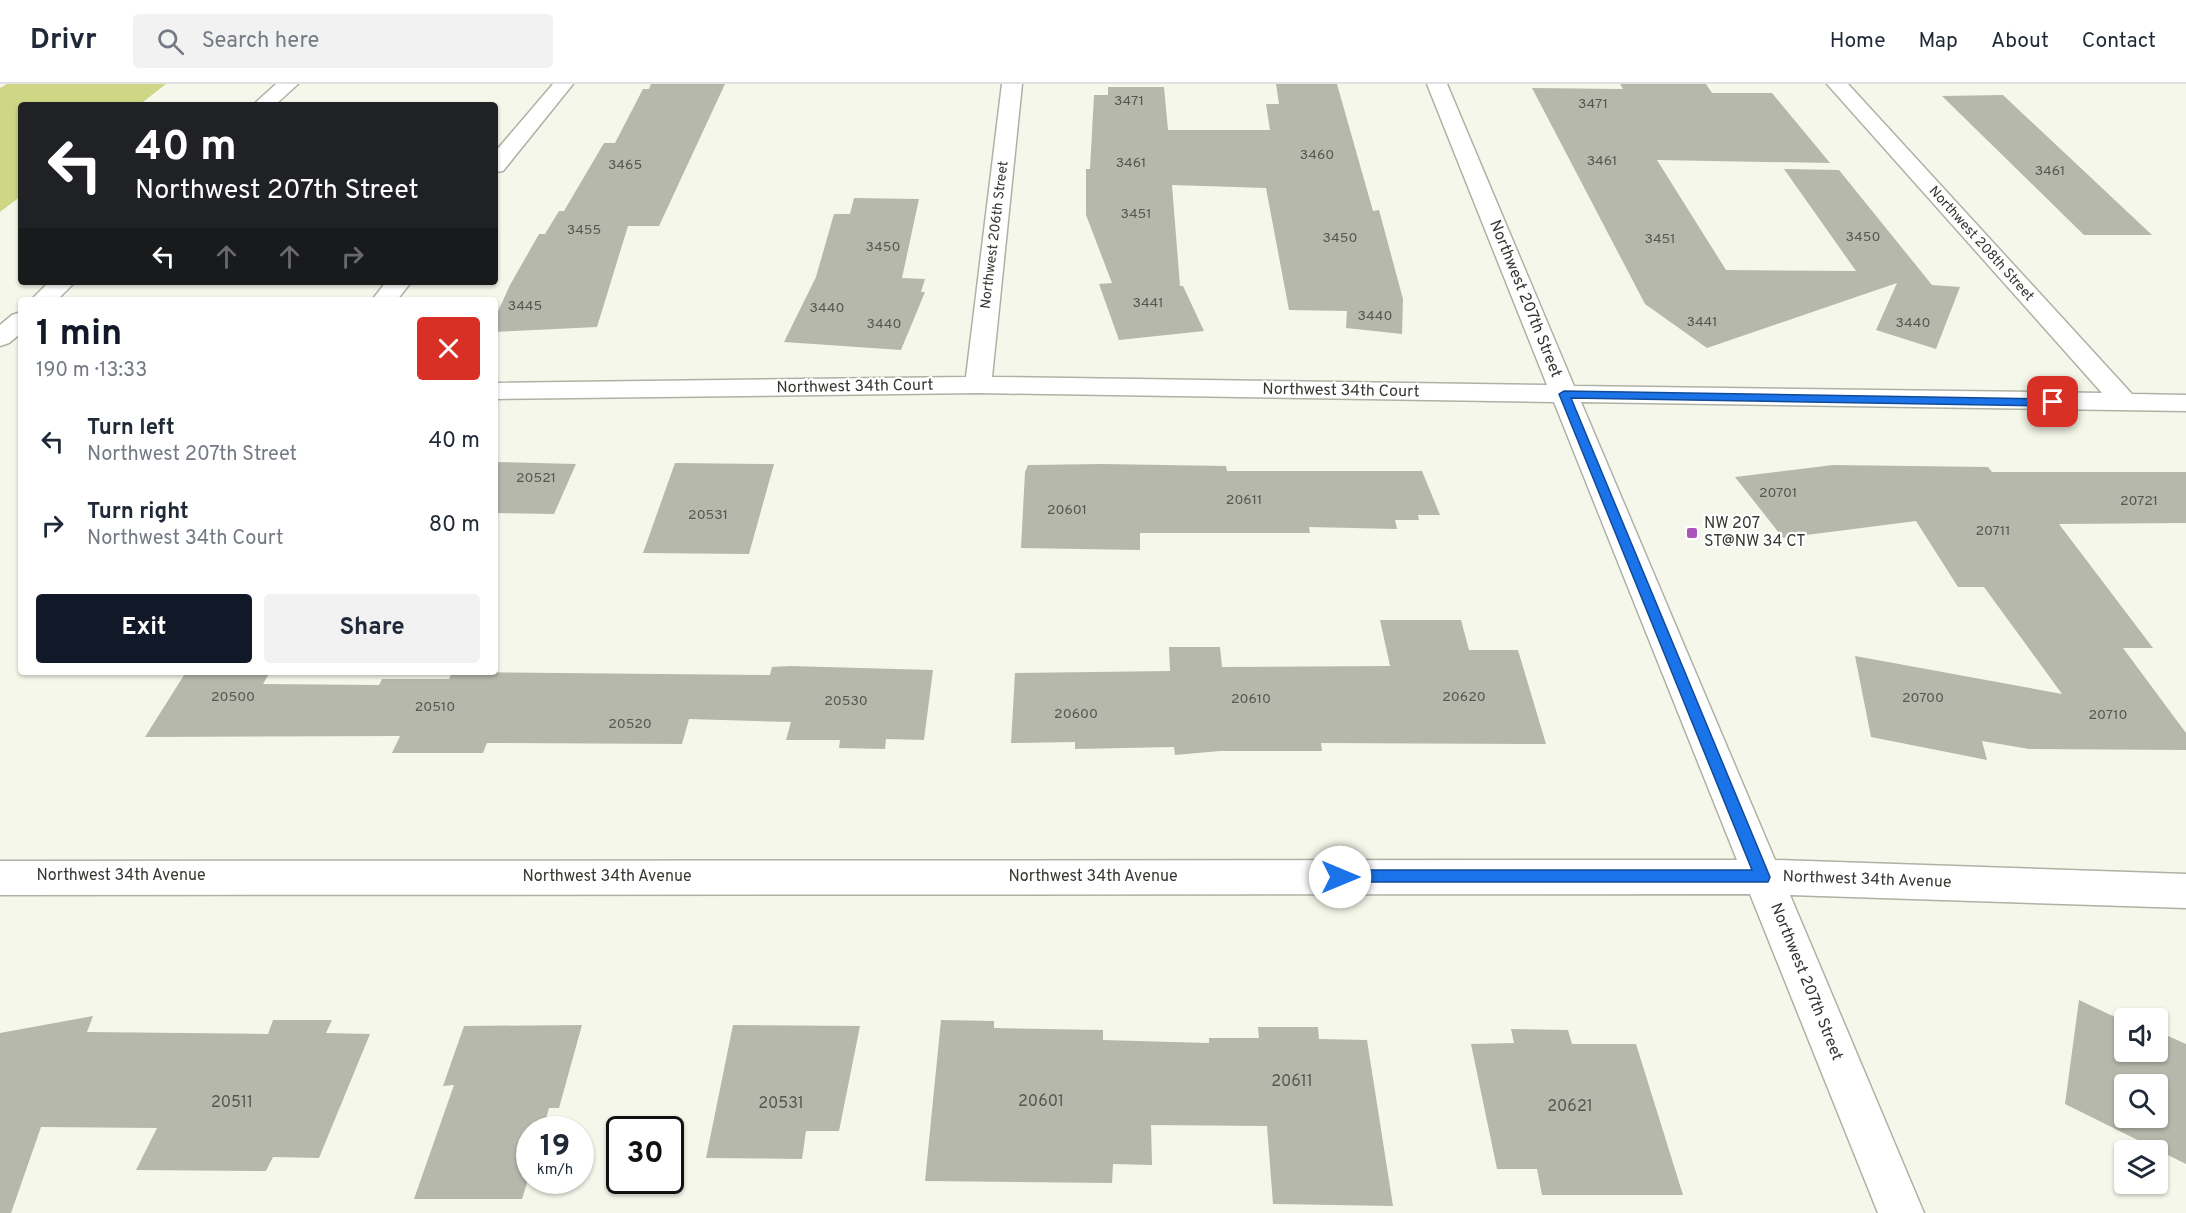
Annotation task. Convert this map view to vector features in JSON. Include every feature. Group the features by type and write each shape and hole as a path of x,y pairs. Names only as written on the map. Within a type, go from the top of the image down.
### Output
{"street":[{"path":"267,102 288,84"},
{"path":"498,162 563,84"},
{"name":"Northwest 206th Street","path":"978,385 1012,84"},
{"name":"Northwest 207th Street","path":"1437,84 1901,1213"},
{"name":"Northwest 208th Street","path":"1837,84 2125,403"},
{"path":"46,297 60,285"},
{"path":"386,297 396,285"},
{"path":"0,338 18,323"},
{"name":"Northwest 34th Court","path":"498,391 978,385 2186,403"},
{"name":"Northwest 34th Avenue","path":"0,878 1762,877 2186,891"}],"shaded area":[{"path":"7,84 166,84 143,102 18,102 18,198 0,212 0,88"}],"building":[{"path":"651,84 725,84 659,226 628,226 597,327 498,332 498,311 539,234 545,234 559,211 564,211 604,143 615,143 643,89 649,89"},
{"path":"1276,84 1337,84 1373,211 1379,210 1403,299 1402,334 1346,328 1347,311 1289,310 1266,188 1172,185 1180,286 1183,286 1204,331 1119,340 1099,284 1112,283 1086,215 1086,169 1090,169 1094,95 1108,95 1108,87 1164,87 1168,130 1270,130 1266,104 1279,104"},
{"path":"1620,84 1706,84 1712,93 1772,93 1830,163 1657,160 1726,270 1856,271 1784,169 1839,170 1932,285 1960,287 1936,349 1876,330 1897,283 1707,348 1645,304 1532,88 1623,89"},
{"path":"2003,95 2152,235 2084,235 1942,96"},
{"path":"854,198 919,199 902,278 925,279 921,292 925,292 901,350 784,342 816,277 834,214 850,214"},
{"path":"498,462 576,464 554,514 498,513"},
{"path":"675,463 774,464 749,554 643,553"},
{"path":"1028,465 1226,466 1227,471 1422,471 1440,515 1418,515 1419,520 1395,520 1397,529 1309,527 1310,533 1140,533 1140,550 1021,548 1025,472"},
{"path":"1833,465 1988,467 1992,472 2186,472 2186,523 2059,524 2153,648 2123,648 2186,733 2186,750 2029,749 1982,741 1987,760 1871,737 1855,656 2062,694 1984,587 1958,587 1916,521 1783,538 1735,477"},
{"path":"1380,620 1461,620 1469,650 1518,650 1546,744 1321,743 1322,751 1220,751 1175,755 1174,747 1075,749 1075,742 1011,743 1015,673 1170,671 1169,647 1220,647 1222,667 1390,666"},
{"path":"772,667 933,670 924,740 886,739 885,749 839,748 840,740 786,740 791,722 689,719 682,744 487,743 483,753 392,753 400,736 145,737 184,675 268,675 263,684 379,685 382,679 449,679 451,675 498,675 498,672 770,675"},
{"path":"2079,1000 2114,1017 2114,1062 2168,1062 2168,1036 2186,1044 2186,1164 2168,1155 2168,1140 2138,1140 2065,1104"},
{"path":"93,1016 87,1032 268,1034 273,1020 332,1020 326,1033 370,1034 319,1158 273,1157 266,1171 136,1170 157,1128 41,1127 11,1213 0,1213 0,1033"},
{"path":"941,1020 994,1021 994,1028 1103,1030 1103,1040 1209,1043 1209,1038 1259,1038 1258,1027 1318,1027 1319,1039 1367,1040 1393,1206 1273,1204 1267,1126 1151,1125 1152,1165 1113,1164 1112,1183 925,1181"},
{"path":"582,1025 559,1108 549,1108 547,1116 516,1116 516,1194 524,1194 522,1199 414,1199 454,1085 443,1086 464,1026"},
{"path":"733,1025 860,1026 839,1131 806,1131 802,1159 706,1158"},
{"path":"1511,1029 1568,1030 1572,1044 1636,1044 1683,1195 1542,1195 1537,1169 1497,1169 1471,1044 1514,1043"}],"place":[{"name":"NW 207 ST@NW 34 CT","path":"1692,533"}],"route":[{"path":"1340,877 1762,877 1564,394 2053,402"}]}
